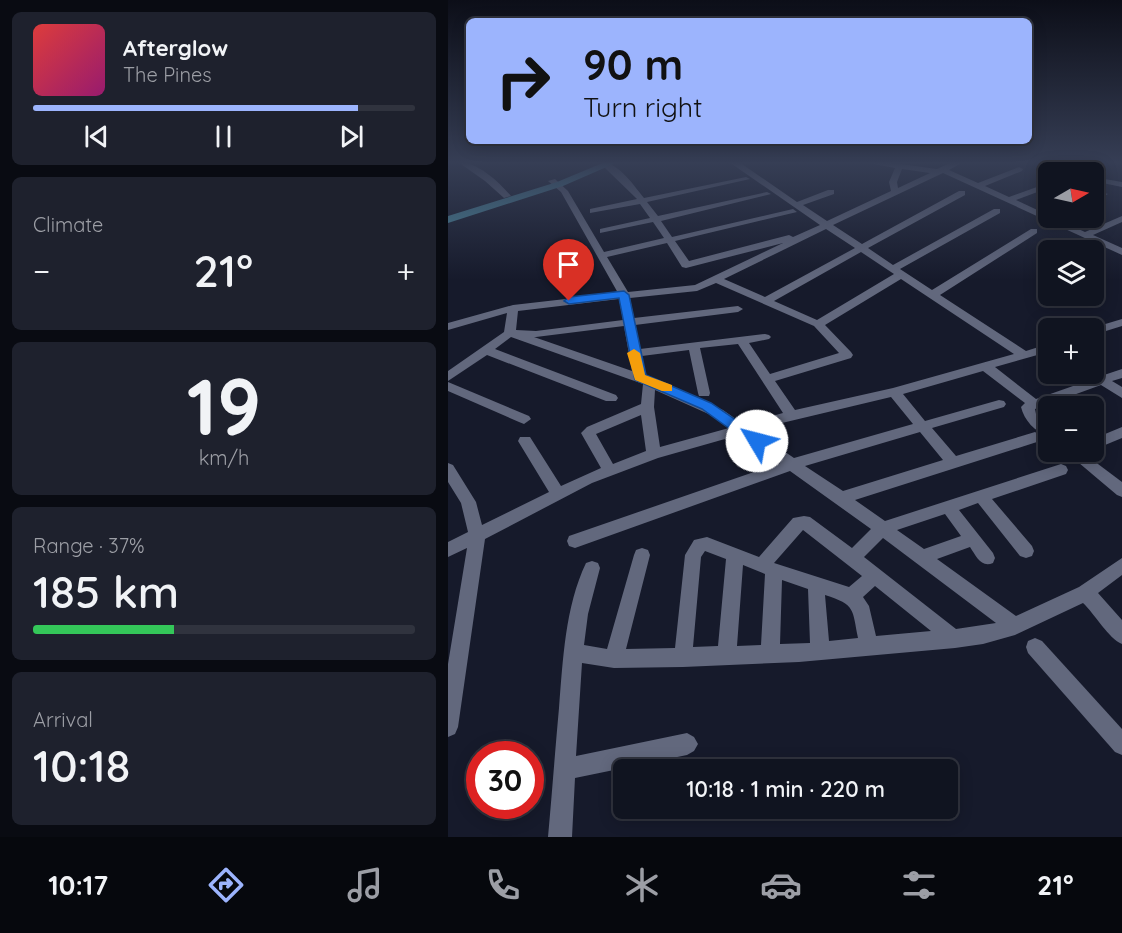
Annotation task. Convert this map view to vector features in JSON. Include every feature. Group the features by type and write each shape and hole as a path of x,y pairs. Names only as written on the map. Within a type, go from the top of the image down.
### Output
{"main road":[{"path":"448,214 490,201"},
{"path":"448,220 503,201"}],"street":[{"path":"570,201 624,295 634,353 645,379 654,454"},
{"path":"594,211 640,201"},
{"path":"640,201 656,219 686,265 767,243 804,237"},
{"path":"603,231 736,201"},
{"path":"784,201 794,209 826,225 1024,355"},
{"path":"603,255 794,209 811,201"},
{"path":"448,327 479,316 513,308 697,288 718,280 876,201"},
{"path":"764,302 947,201"},
{"path":"1012,201 1038,212"},
{"path":"818,324 997,211"},
{"path":"1085,235 1122,219"},
{"path":"1071,228 1122,252"},
{"path":"932,295 1034,231"},
{"path":"718,280 818,324 847,355 767,379"},
{"path":"510,333 513,308"},
{"path":"448,377 488,351 510,333 536,334 738,309"},
{"path":"1104,328 1122,322"},
{"path":"510,333 645,379 706,406 841,498 1015,626"},
{"path":"634,353 765,337"},
{"path":"740,340 791,416"},
{"path":"694,346 704,393"},
{"path":"488,351 611,398"},
{"path":"448,550 609,470 654,454 791,416 894,392 1038,351"},
{"path":"985,366 1034,404"},
{"path":"1104,375 1122,373"},
{"path":"1104,381 1122,394"},
{"path":"1038,428 1027,411 1034,404 1079,384"},
{"path":"448,386 524,419"},
{"path":"894,392 954,464"},
{"path":"575,541 790,465 999,404"},
{"path":"609,470 588,433 647,407"},
{"path":"1104,440 1122,432"},
{"path":"841,498 954,464 1038,435"},
{"path":"525,441 558,494"},
{"path":"1087,462 1122,491"},
{"path":"448,469 468,502 477,534 448,727"},
{"path":"853,558 881,529 1061,470"},
{"path":"981,496 1026,551"},
{"path":"948,507 987,558"},
{"path":"770,654 768,568 799,523 804,522 955,639"},
{"path":"920,558 973,539"},
{"path":"683,658 691,564 695,550 707,544 768,568 852,596 860,606 869,645"},
{"path":"727,656 735,554"},
{"path":"614,659 642,555"},
{"path":"573,652 614,659 683,658 820,651 983,635 1015,626 1085,593 1122,565"},
{"path":"560,837 573,652 579,614 592,568"},
{"path":"852,596 875,575"},
{"path":"816,584 820,651"},
{"path":"1085,593 1120,628"},
{"path":"1035,647 1122,745"},
{"path":"563,770 687,744"}],"slow traffic":[{"path":"634,353 640,378 667,388"}],"route":[{"path":"569,301 624,295 640,378 647,379 706,406 757,441"}]}
